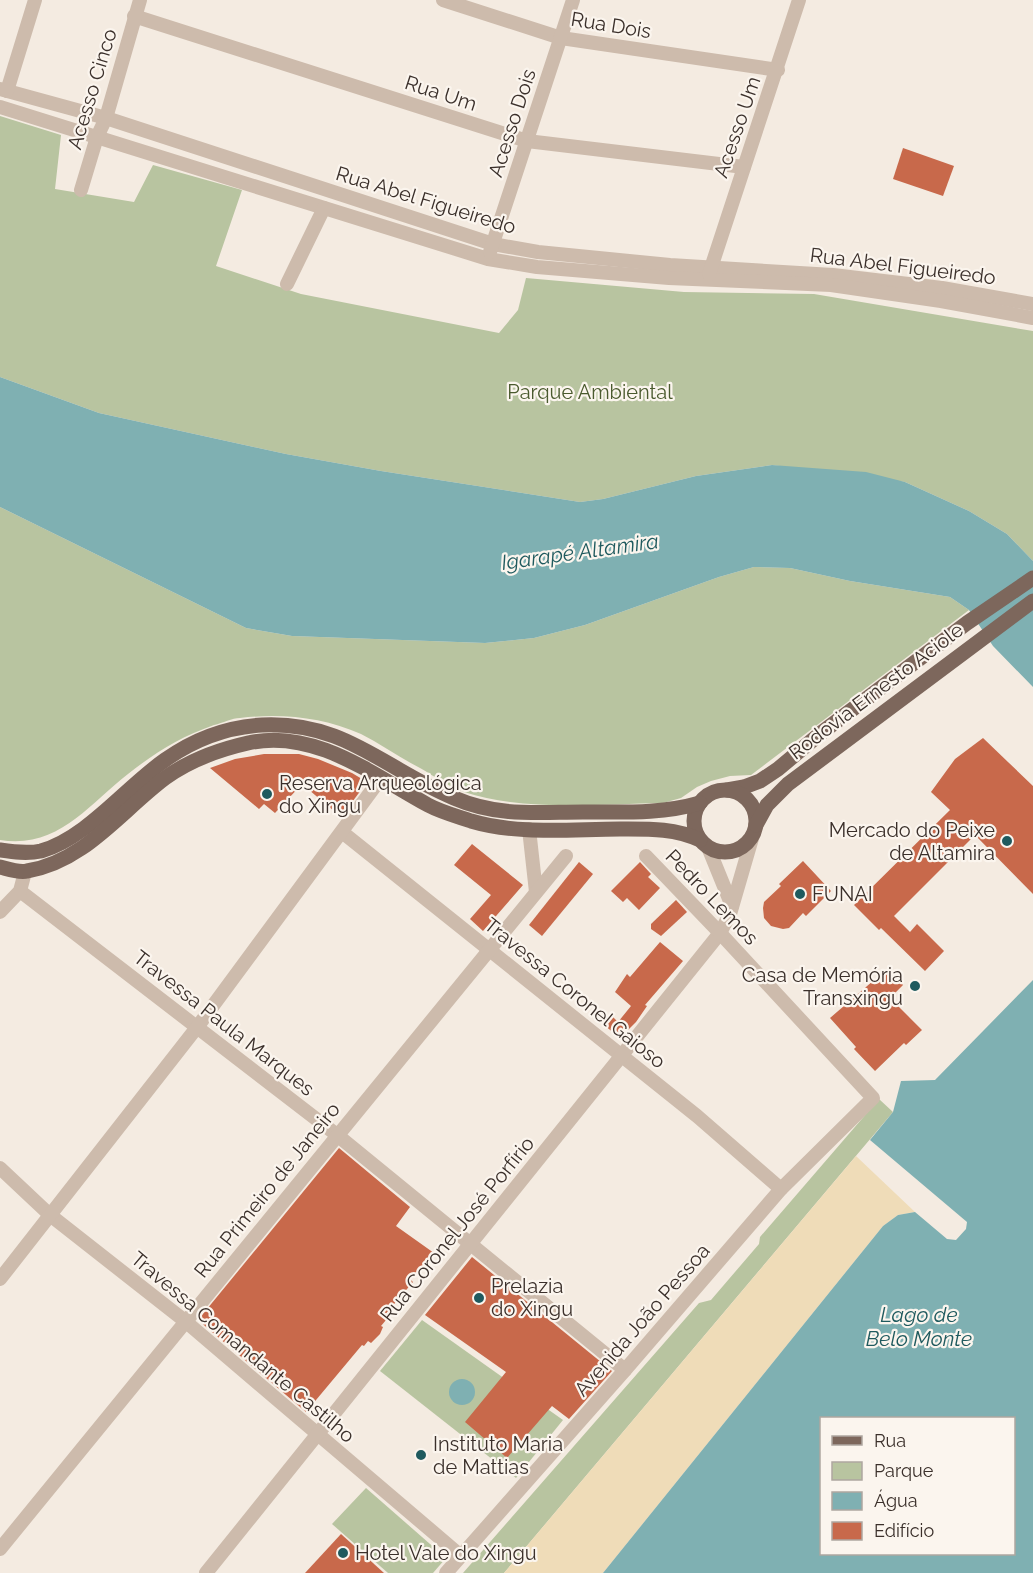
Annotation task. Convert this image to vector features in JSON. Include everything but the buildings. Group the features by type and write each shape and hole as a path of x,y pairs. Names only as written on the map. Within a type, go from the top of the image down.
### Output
{"main road":[{"name":"Rodovia Ernesto Aciole","path":"727,790 760,781 778,769 820,733 967,623 1033,578"},
{"name":"Rodovia Ernesto Aciole","path":"755,830 767,805 788,784 979,639 1033,601"},
{"path":"0,850 25,853 41,850 62,841 93,820 164,760 190,745 232,729 261,725 298,726 333,735 364,749 434,789 483,809 525,813 630,813 681,808 700,802"},
{"path":"0,867 25,872 66,857 89,843 164,779 200,757 251,742 294,741 330,752 430,806 452,815 495,826 529,829 661,829 688,834 718,851 729,852 739,849 747,843 755,830 756,815 746,797 737,792 717,791 707,795 700,802 694,821 704,843"}],"street":[{"path":"3,90 35,0"},
{"name":"Acesso Cinco","path":"81,190 97,137 106,118 140,0"},
{"name":"Rua Dois","path":"443,0 561,38 778,70"},
{"name":"Acesso Dois","path":"488,259 573,0"},
{"name":"Acesso Um","path":"710,273 799,0"},
{"name":"Rua Um","path":"134,16 527,141 744,167"},
{"name":"Rua Abel Figueiredo","path":"3,90 106,118 493,244 538,252 670,265 710,273 831,285 1033,318"},
{"name":"Rua Abel Figueiredo","path":"0,106 488,259 537,267 833,275 942,288 1033,304"},
{"path":"287,284 324,208"},
{"path":"0,1279 198,1026 381,778"},
{"path":"529,829 536,892"},
{"name":"Rua Coronel José Porfírio","path":"206,1573 720,933 732,906 755,830"},
{"name":"Travessa Coronel Gaioso","path":"342,832 621,1055 781,1189"},
{"path":"704,843 732,906"},
{"name":"Rua Primeiro de Janeiro","path":"0,1549 566,856"},
{"name":"Pedro Lemos","path":"646,856 873,1098"},
{"path":"0,912 20,891 25,872"},
{"name":"Travessa Paula Marques","path":"20,891 337,1135 625,1370"},
{"name":"Avenida João Pessoa","path":"446,1573 781,1189 873,1098"},
{"name":"Travessa Comandante Castilho","path":"0,1168 50,1215 185,1321 461,1556"}],"green space":[{"name":"Parque Ambiental","path":"0,116 61,135 55,189 134,202 153,165 242,190 216,266 301,294 499,333 518,310 526,278 684,292 814,294 1033,331 1033,561 1007,534 969,511 905,482 772,465 696,476 603,499 580,502 286,454 99,413 0,377"},
{"path":"0,507 246,628 292,636 485,643 534,638 585,625 719,577 754,567 790,568 850,581 950,597 969,610 751,775 730,776 711,781 681,798 663,803 537,805 487,798 453,787 347,728 317,720 271,716 234,719 190,735 138,766 85,811 55,832 39,838 20,841 0,840"},
{"path":"879,1099 893,1112 504,1573 463,1573 699,1303 711,1300 759,1244 760,1237"},
{"path":"422,1320 563,1420 516,1478 380,1371"},
{"path":"366,1488 446,1558 433,1573 388,1573 332,1524"}],"sand":[{"path":"856,1156 915,1212 898,1215 883,1226 603,1573 504,1573"}],"water":[{"name":"Igarapé Altamira","path":"0,377 99,413 286,454 580,502 603,499 696,476 772,465 866,472 905,482 969,511 1007,534 1033,561 1033,687 993,646 969,610 950,597 850,581 790,568 754,567 719,577 585,625 534,638 485,643 292,636 246,628 0,507"},
{"name":"Lago de Belo Monte","path":"1033,980 1033,1573 603,1573 883,1226 898,1215 915,1212 947,1239 956,1240 966,1229 967,1222 870,1140 893,1112 901,1081 935,1080"},
{"path":"462,1379 471,1383 475,1392 471,1401 462,1405 453,1401 449,1392 453,1383"}],"place":[{"name":"Reserva Arqueológica do Xingu","path":"267,794"},
{"name":"Mercado do Peixe de Altamira","path":"1007,841"},
{"name":"FUNAI","path":"800,894"},
{"name":"Casa de Memória Transxingu","path":"915,986"},
{"name":"Prelazia do Xingu","path":"479,1298"},
{"name":"Instituto Maria de Mattias","path":"421,1455"},
{"name":"Hotel Vale do Xingu","path":"343,1553"}]}
